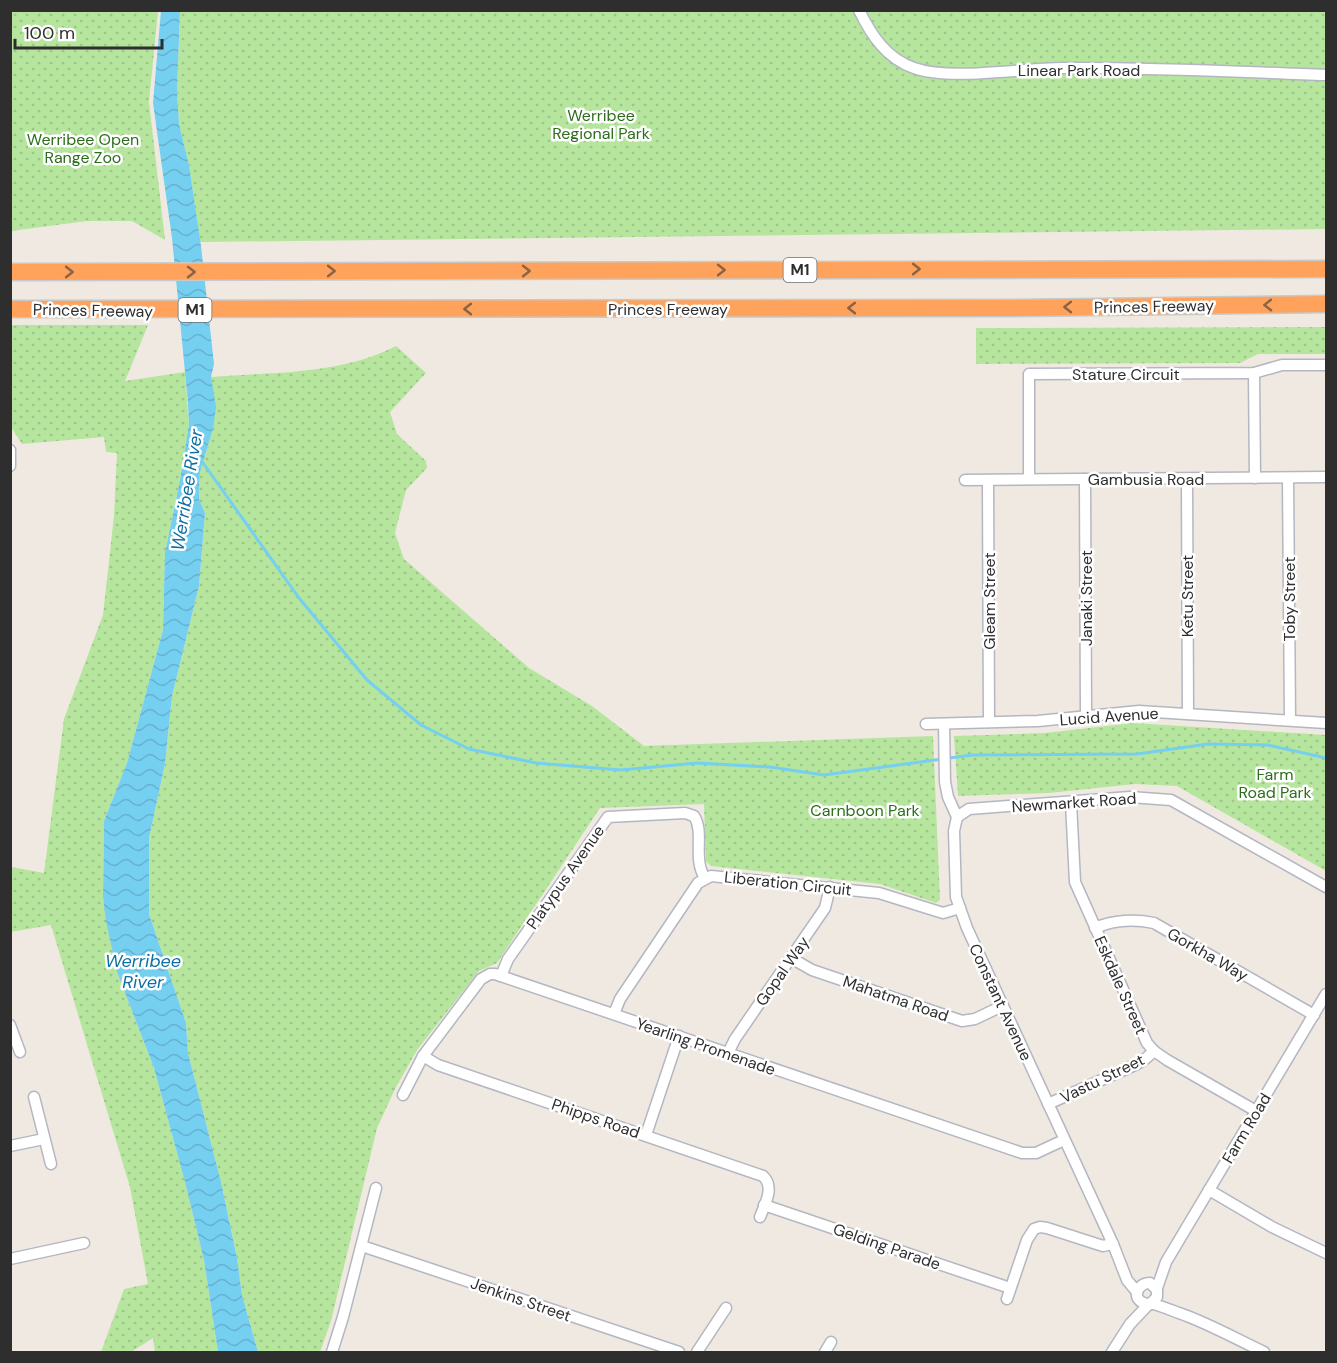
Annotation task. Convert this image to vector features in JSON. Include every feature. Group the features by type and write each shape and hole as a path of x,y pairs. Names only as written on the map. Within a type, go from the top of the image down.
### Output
{"highway":[{"name":"M1","path":"10,272 1326,269"},
{"name":"Princes Freeway","path":"10,309 1013,308 1326,304"}],"street":[{"name":"Linear Park Road","path":"859,10 873,36 888,54 906,65 930,72 958,74 1042,68 1094,68 1326,75"},
{"name":"Stature Circuit","path":"1029,479 1029,374 1254,373 1282,365 1326,364"},
{"path":"1254,373 1255,478"},
{"path":"10,450 10,466"},
{"name":"Gambusia Road","path":"965,480 1326,477"},
{"name":"Toby Street","path":"1288,478 1290,720"},
{"name":"Janaki Street","path":"1085,479 1086,716"},
{"name":"Ketu Street","path":"1187,479 1188,714"},
{"name":"Gleam Street","path":"988,480 989,722"},
{"name":"Lucid Avenue","path":"926,724 1038,721 1139,711 1326,723"},
{"name":"Constant Avenue","path":"944,724 948,797 957,817 954,831 956,897 967,928 1122,1266 1146,1289"},
{"name":"Newmarket Road","path":"957,817 969,809 1130,797 1171,800 1316,881 1326,889"},
{"name":"Eskdale Street","path":"1071,803 1075,882 1147,1043 1154,1051 1256,1111"},
{"name":"Platypus Avenue","path":"501,976 508,959 608,817 685,813 694,816 697,824 699,862 705,878"},
{"name":"Liberation Circuit","path":"614,1014 620,999 698,884 705,878 719,876 879,893 936,912 960,908"},
{"name":"Gopal Way","path":"728,1053 735,1039 825,908 830,887"},
{"name":"Gorkha Way","path":"1095,928 1119,922 1154,923 1314,1015"},
{"name":"Mahatma Road","path":"791,958 812,970 962,1021 975,1019 1002,1006"},
{"path":"403,1095 423,1056 481,979 490,974 501,976"},
{"name":"Yearling Promenade","path":"501,976 1022,1153 1036,1153 1064,1140"},
{"name":"Farm Road","path":"1112,1353 1130,1324 1146,1289 1166,1262 1326,994"},
{"path":"10,1025 20,1052"},
{"path":"646,1135 679,1036"},
{"name":"Vastu Street","path":"1048,1104 1134,1065 1154,1051"},
{"name":"Phipps Road","path":"423,1056 438,1065 757,1173 768,1180 770,1186 764,1205"},
{"path":"34,1097 51,1164"},
{"path":"10,1146 44,1138"},
{"path":"332,1353 376,1188"},
{"path":"1209,1190 1272,1227 1326,1253"},
{"path":"760,1217 764,1205"},
{"name":"Gelding Parade","path":"764,1205 1010,1288"},
{"path":"1007,1299 1027,1239 1034,1229 1047,1228 1103,1246 1113,1244"},
{"path":"10,1259 84,1243"},
{"name":"Jenkins Street","path":"362,1246 679,1353"},
{"path":"1179,1313 1146,1289 1143,1303 1179,1313 1264,1353"},
{"name":"Farm Road","path":"1130,1324 1158,1297 1146,1289"},
{"path":"697,1353 726,1308"},
{"path":"825,1353 831,1342"}],"green space":[{"name":"Werribee Open Range Zoo","path":"10,11 158,11 149,102 165,240 132,221 87,221 11,231"},
{"name":"Werribee Regional Park","path":"180,11 1326,11 1326,229 200,242 189,165 179,124 177,91"},
{"path":"11,325 148,325 125,381 185,372 189,424 165,553 163,630 127,763 104,821 103,898 117,972 154,1068 186,1186 204,1260 218,1352 155,1352 153,1338 131,1352 101,1352 124,1289 148,1284 130,1187 51,925 11,932 11,867 44,873 64,719 103,615 114,516 117,453 106,452 104,437 22,444 11,427"},
{"path":"1326,327 1326,354 1258,354 1240,363 976,364 976,328"},
{"name":"Carnboon Park","path":"396,346 426,373 390,412 397,434 426,461 427,468 406,490 395,533 404,559 529,668 592,706 644,746 933,736 940,900 936,903 880,884 711,866 706,861 704,804 600,808 497,963 479,971 417,1050 396,1087 377,1128 331,1321 320,1352 258,1352 242,1295 237,1258 221,1182 188,1053 186,1023 149,914 149,838 165,764 172,696 199,586 205,513 199,499 200,472 213,429 211,377 306,371 352,362"},
{"name":"Farm Road Park","path":"1133,723 1326,735 1326,871 1177,786 1135,784 1049,793 958,796 954,736 1045,733"}],"water":[{"name":"Werribee River","path":"161,11 180,11 177,91 179,124 189,165 201,246 214,364 211,377 216,407 213,429 200,472 199,499 205,513 199,586 172,696 165,764 149,838 149,914 186,1023 188,1053 221,1182 237,1258 242,1295 258,1352 218,1352 204,1260 186,1186 154,1068 117,972 103,897 104,821 127,763 163,630 165,553 189,424 172,238 153,103"}],"waterway":[{"path":"201,460 299,598 367,680 421,725 469,749 536,763 621,770 697,763 770,767 824,775 972,755 1137,754 1208,744 1268,745 1326,758"}]}
